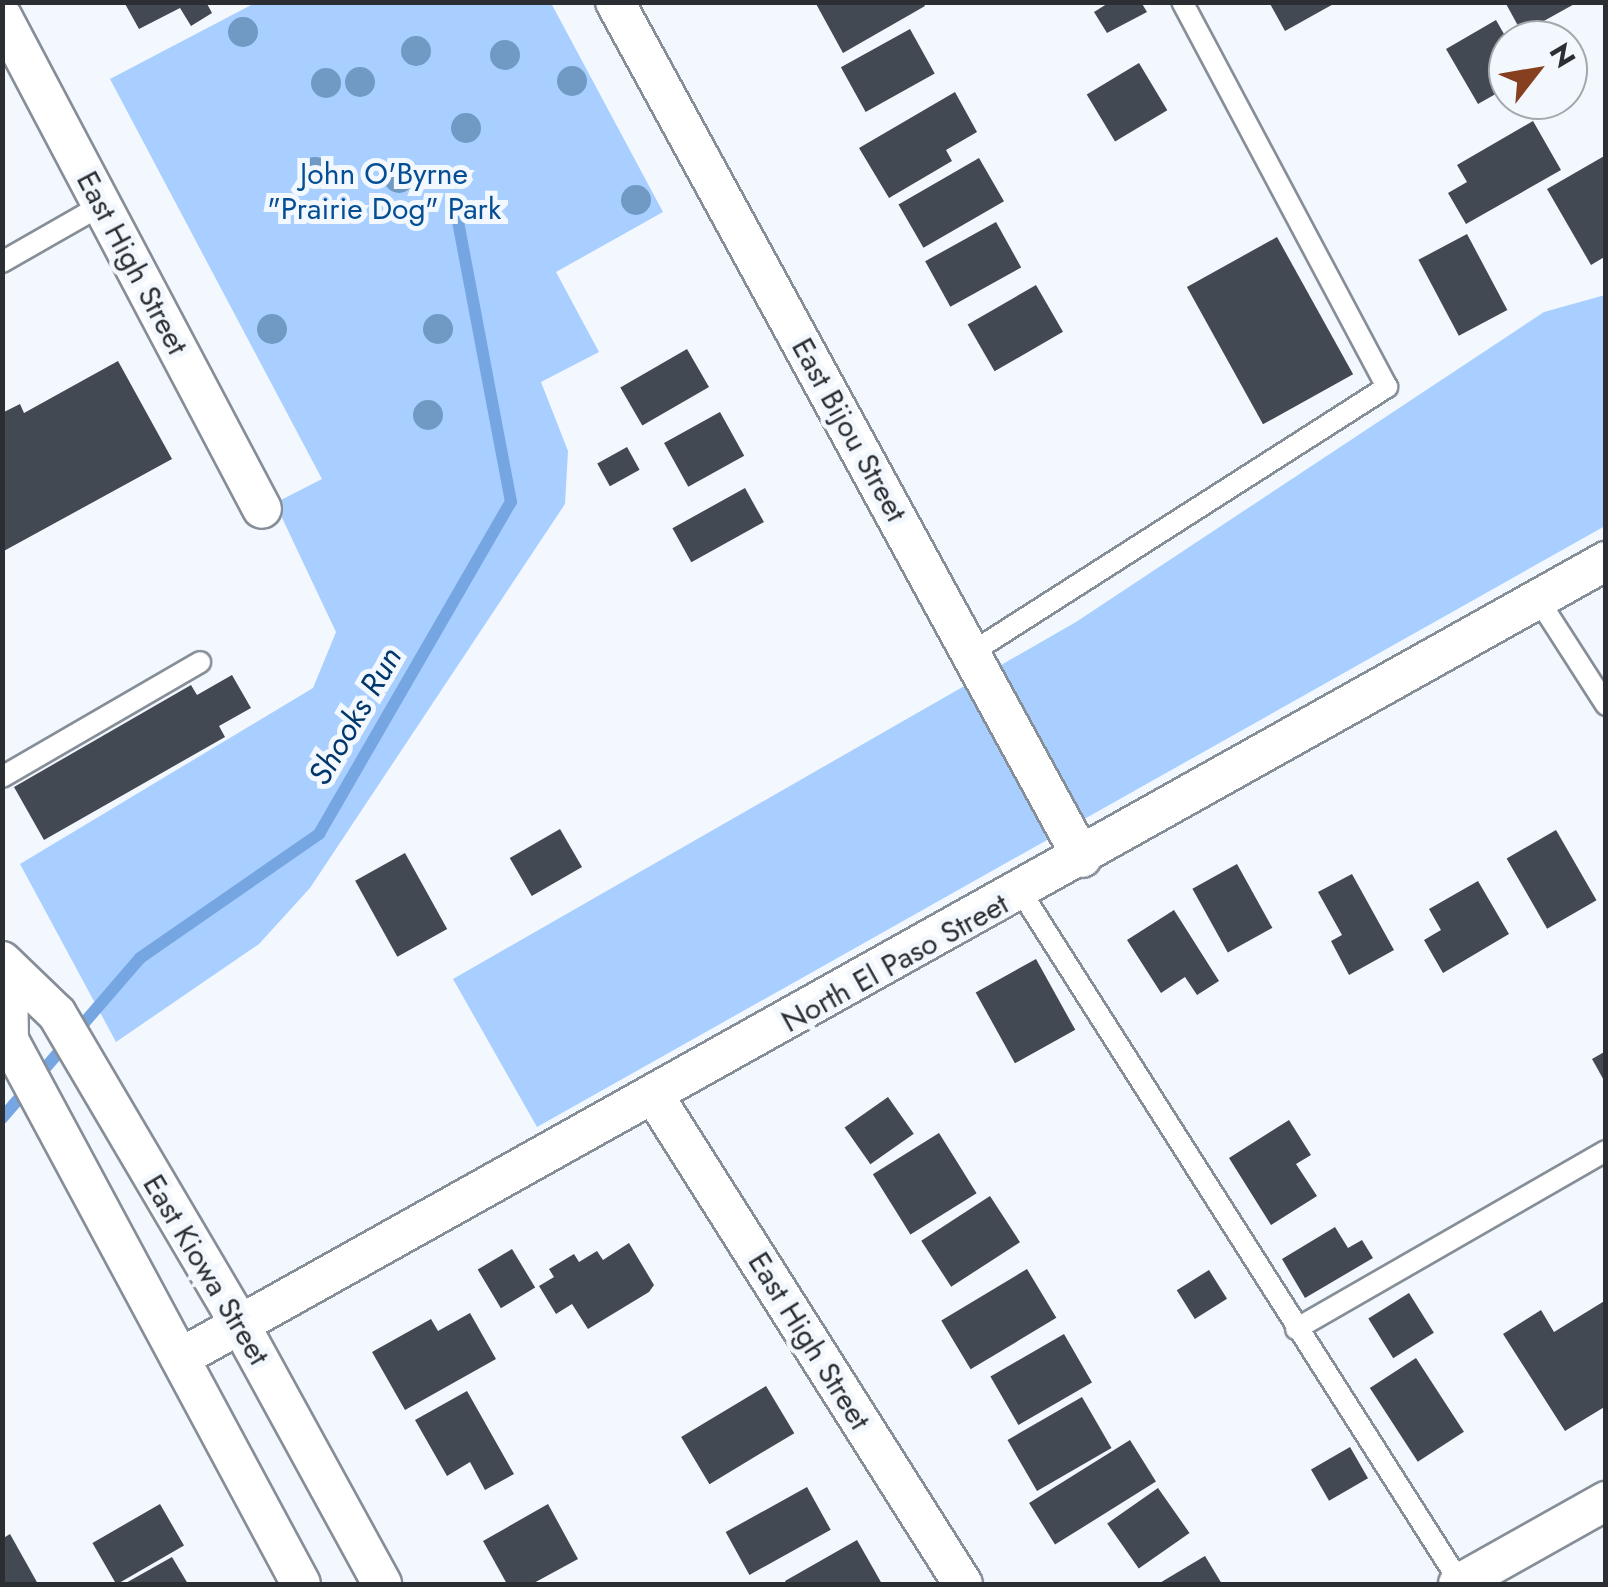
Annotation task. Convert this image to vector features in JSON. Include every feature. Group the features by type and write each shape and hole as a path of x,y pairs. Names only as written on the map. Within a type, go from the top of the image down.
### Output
{"street":[{"name":"East Bijou Street","path":"615,2 1082,858"},
{"name":"East High Street","path":"2,16 262,509"},
{"name":"North El Paso Street","path":"180,1358 655,1097 1606,561"},
{"name":"East Kiowa Street","path":"4,968 57,1014 241,1326 382,1584"},
{"name":"East Kiowa Street","path":"4,968 9,1040 301,1584"},
{"name":"East High Street","path":"655,1097 964,1584"},
{"path":"1460,1584 1606,1501"}],"lane":[{"path":"970,652 1388,387 1182,2"},
{"path":"2,262 102,205"},
{"path":"1538,599 1606,704"},
{"path":"2,777 200,662"},
{"path":"1021,892 1460,1584"},
{"path":"1296,1329 1606,1152"}],"green space":[{"name":"John O'Byrne \"Prairie Dog\" Park","path":"255,3 551,3 663,212 556,272 599,352 541,382 568,451 565,504 310,888 259,944 116,1042 20,864 313,688 336,632 275,503 322,479 110,79"},
{"path":"1605,295 1605,526 537,1127 453,979 1076,622 1544,312"}],"building":[{"path":"124,2 206,2 212,13 191,26 180,8 139,29"},
{"path":"815,2 923,2 925,6 843,53"},
{"path":"1110,2 1141,2 1147,12 1107,33 1094,12"},
{"path":"1269,2 1337,2 1285,31"},
{"path":"1505,2 1578,2 1545,20 1515,20"},
{"path":"1488,25 1488,98 1478,104 1446,49"},
{"path":"910,29 935,74 866,112 841,67"},
{"path":"1139,63 1167,110 1115,142 1087,94"},
{"path":"955,92 977,132 946,150 952,161 889,198 859,148"},
{"path":"1533,121 1561,170 1466,224 1448,193 1467,182 1457,165"},
{"path":"1606,155 1606,256 1591,265 1547,189"},
{"path":"979,158 1004,201 923,248 898,204"},
{"path":"996,222 1021,267 950,307 925,261"},
{"path":"1467,234 1507,310 1459,336 1418,260"},
{"path":"1277,237 1353,374 1263,424 1187,287"},
{"path":"1036,285 1063,332 995,371 968,324"},
{"path":"687,349 709,387 642,426 620,388"},
{"path":"118,361 172,459 2,552 2,413 20,404 24,413"},
{"path":"720,412 744,456 688,487 664,443"},
{"path":"627,447 640,470 610,486 597,463"},
{"path":"745,488 764,522 691,562 672,528"},
{"path":"232,675 251,708 219,726 225,737 44,840 14,787 191,685 197,695"},
{"path":"560,829 582,867 532,896 510,858"},
{"path":"1556,830 1596,900 1547,929 1507,859"},
{"path":"405,853 447,929 397,957 355,881"},
{"path":"1237,864 1272,928 1228,953 1192,889"},
{"path":"1352,874 1394,950 1349,975 1331,941 1342,935 1318,892"},
{"path":"1478,881 1509,934 1443,973 1424,940 1441,930 1429,909"},
{"path":"1174,910 1219,981 1197,995 1185,977 1161,993 1127,940"},
{"path":"1036,959 1075,1030 1015,1063 976,992"},
{"path":"1606,1051 1606,1084 1592,1059"},
{"path":"888,1097 914,1134 870,1164 845,1127"},
{"path":"1289,1120 1311,1155 1296,1164 1317,1196 1271,1225 1229,1158"},
{"path":"939,1133 977,1193 910,1235 873,1174"},
{"path":"990,1196 1020,1242 951,1287 921,1241"},
{"path":"1335,1227 1348,1248 1362,1240 1373,1258 1305,1298 1282,1259"},
{"path":"629,1243 654,1285 649,1292 588,1329 572,1304 556,1314 539,1286 554,1277 549,1269 574,1254 579,1262 597,1251 603,1260"},
{"path":"512,1249 535,1288 501,1308 478,1270"},
{"path":"1027,1269 1056,1318 971,1369 941,1321"},
{"path":"1209,1270 1227,1299 1195,1319 1177,1290"},
{"path":"1409,1293 1434,1333 1393,1358 1368,1318"},
{"path":"1606,1300 1606,1406 1565,1431 1503,1334 1541,1310 1554,1332"},
{"path":"470,1313 496,1359 405,1410 372,1352 431,1319 438,1331"},
{"path":"1064,1334 1092,1382 1018,1425 990,1376"},
{"path":"1416,1358 1464,1432 1418,1462 1370,1388"},
{"path":"766,1386 794,1433 709,1484 681,1437"},
{"path":"467,1391 514,1474 485,1490 470,1462 447,1476 415,1420"},
{"path":"1082,1397 1112,1448 1037,1491 1008,1440"},
{"path":"1130,1440 1156,1482 1055,1545 1029,1503"},
{"path":"1350,1447 1368,1478 1329,1501 1311,1470"},
{"path":"807,1487 831,1530 749,1575 726,1532"},
{"path":"1158,1488 1190,1533 1139,1569 1107,1524"},
{"path":"160,1504 184,1546 116,1584 92,1543"},
{"path":"548,1504 578,1559 532,1584 507,1584 483,1541"},
{"path":"10,1534 38,1584 2,1584 2,1539"},
{"path":"857,1540 882,1584 785,1581"},
{"path":"1205,1556 1222,1584 1158,1584"},
{"path":"172,1557 188,1584 124,1584"}],"waterway":[{"name":"Shooks Run","path":"2,1118 140,958 319,834 511,502 458,222"}]}
